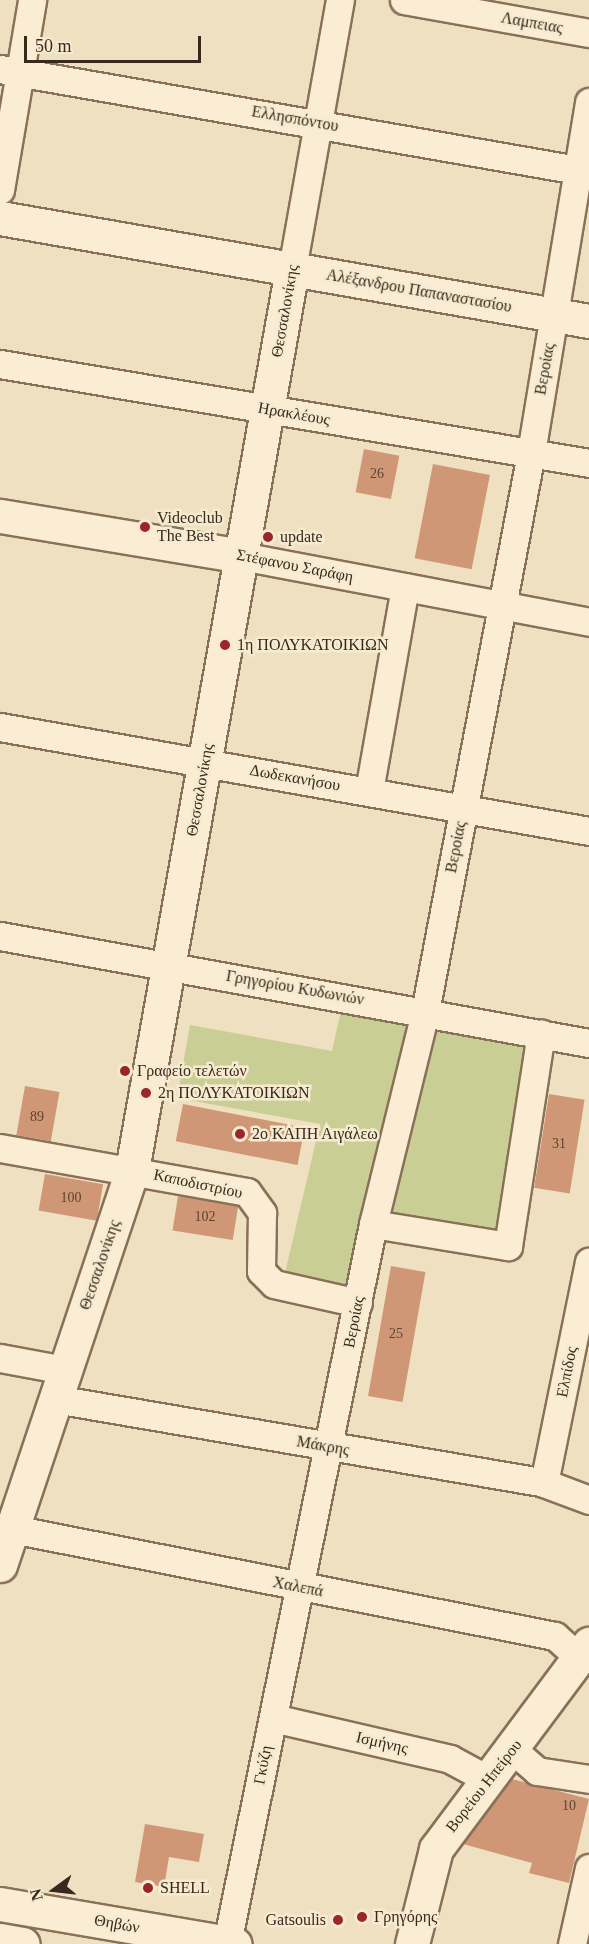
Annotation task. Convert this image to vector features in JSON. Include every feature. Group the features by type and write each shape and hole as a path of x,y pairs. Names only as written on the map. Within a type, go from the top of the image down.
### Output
{"street":[{"path":"0,190 10,70 32,0"},
{"name":"Θεσσαλονίκης","path":"0,1565 132,1170 340,0"},
{"name":"Λαμπειας","path":"404,0 589,33"},
{"name":"Ελλησπόντου","path":"10,70 584,172"},
{"name":"Βεροίας","path":"299,1587 373,1224 424,1012 464,809 555,315 584,172 589,102"},
{"name":"Αλέξανδρου Παπαναστασίου","path":"0,219 589,321"},
{"name":"Ηρακλέους","path":"0,364 589,463"},
{"name":"Στέφανου Σαράφη","path":"0,516 241,556 589,622"},
{"path":"369,791 405,587"},
{"name":"Δωδεκανήσου","path":"0,726 589,831"},
{"name":"Γρηγορίου Κυδωνιών","path":"0,936 589,1043"},
{"path":"373,1224 508,1246 542,1034"},
{"name":"Καποδιστρίου","path":"0,1148 248,1192 262,1212 261,1270 274,1284 358,1303"},
{"name":"Ελπίδος","path":"544,1482 589,1263"},
{"name":"Μάκρης","path":"0,1358 60,1384 329,1448 544,1482 589,1500"},
{"name":"Χαλεπά","path":"12,1529 299,1587 555,1635 583,1650"},
{"name":"Γκύζη","path":"231,1943 299,1587"},
{"name":"Βορείου Ηπείρου","path":"412,1944 436,1849 487,1779 513,1750 583,1650"},
{"name":"Ισμήνης","path":"273,1718 450,1759 487,1779"},
{"path":"513,1750 537,1771 589,1779"},
{"path":"572,1944 589,1872"},
{"name":"Θηβών","path":"0,1904 231,1943"},
{"path":"0,1940 23,1944"}],"green space":[{"path":"342,1006 532,1041 499,1231 368,1210 353,1289 285,1273 320,1124 177,1098 190,1025 332,1051"}],"building":[{"path":"364,449 399,456 391,499 356,492"},
{"path":"433,464 490,475 472,569 415,558"},
{"path":"25,1086 59,1092 51,1141 16,1135"},
{"path":"549,1094 585,1100 570,1193 534,1188"},
{"name":"2ο ΚΑΠΗ Αιγάλεω","path":"183,1104 305,1128 297,1165 176,1141"},
{"path":"45,1174 103,1184 97,1221 39,1210"},
{"path":"178,1196 238,1206 233,1240 173,1231"},
{"path":"391,1266 425,1272 403,1402 368,1396"},
{"path":"512,1779 589,1799 569,1883 529,1873 532,1863 463,1844"},
{"path":"145,1824 204,1834 199,1862 169,1857 164,1887 135,1882"}],"place":[{"name":"Videoclub The Best","path":"145,527"},
{"name":"update","path":"268,537"},
{"name":"1η ΠΟΛΥΚΑΤΟΙΚΙΩΝ","path":"225,645"},
{"name":"Γραφείο τελετών","path":"125,1071"},
{"name":"2η ΠΟΛΥΚΑΤΟΙΚΙΩΝ","path":"146,1093"},
{"name":"2ο ΚΑΠΗ Αιγάλεω","path":"240,1134"},
{"name":"SHELL","path":"148,1888"},
{"name":"Γρηγόρης","path":"362,1917"},
{"name":"Gatsoulis","path":"338,1920"}]}
